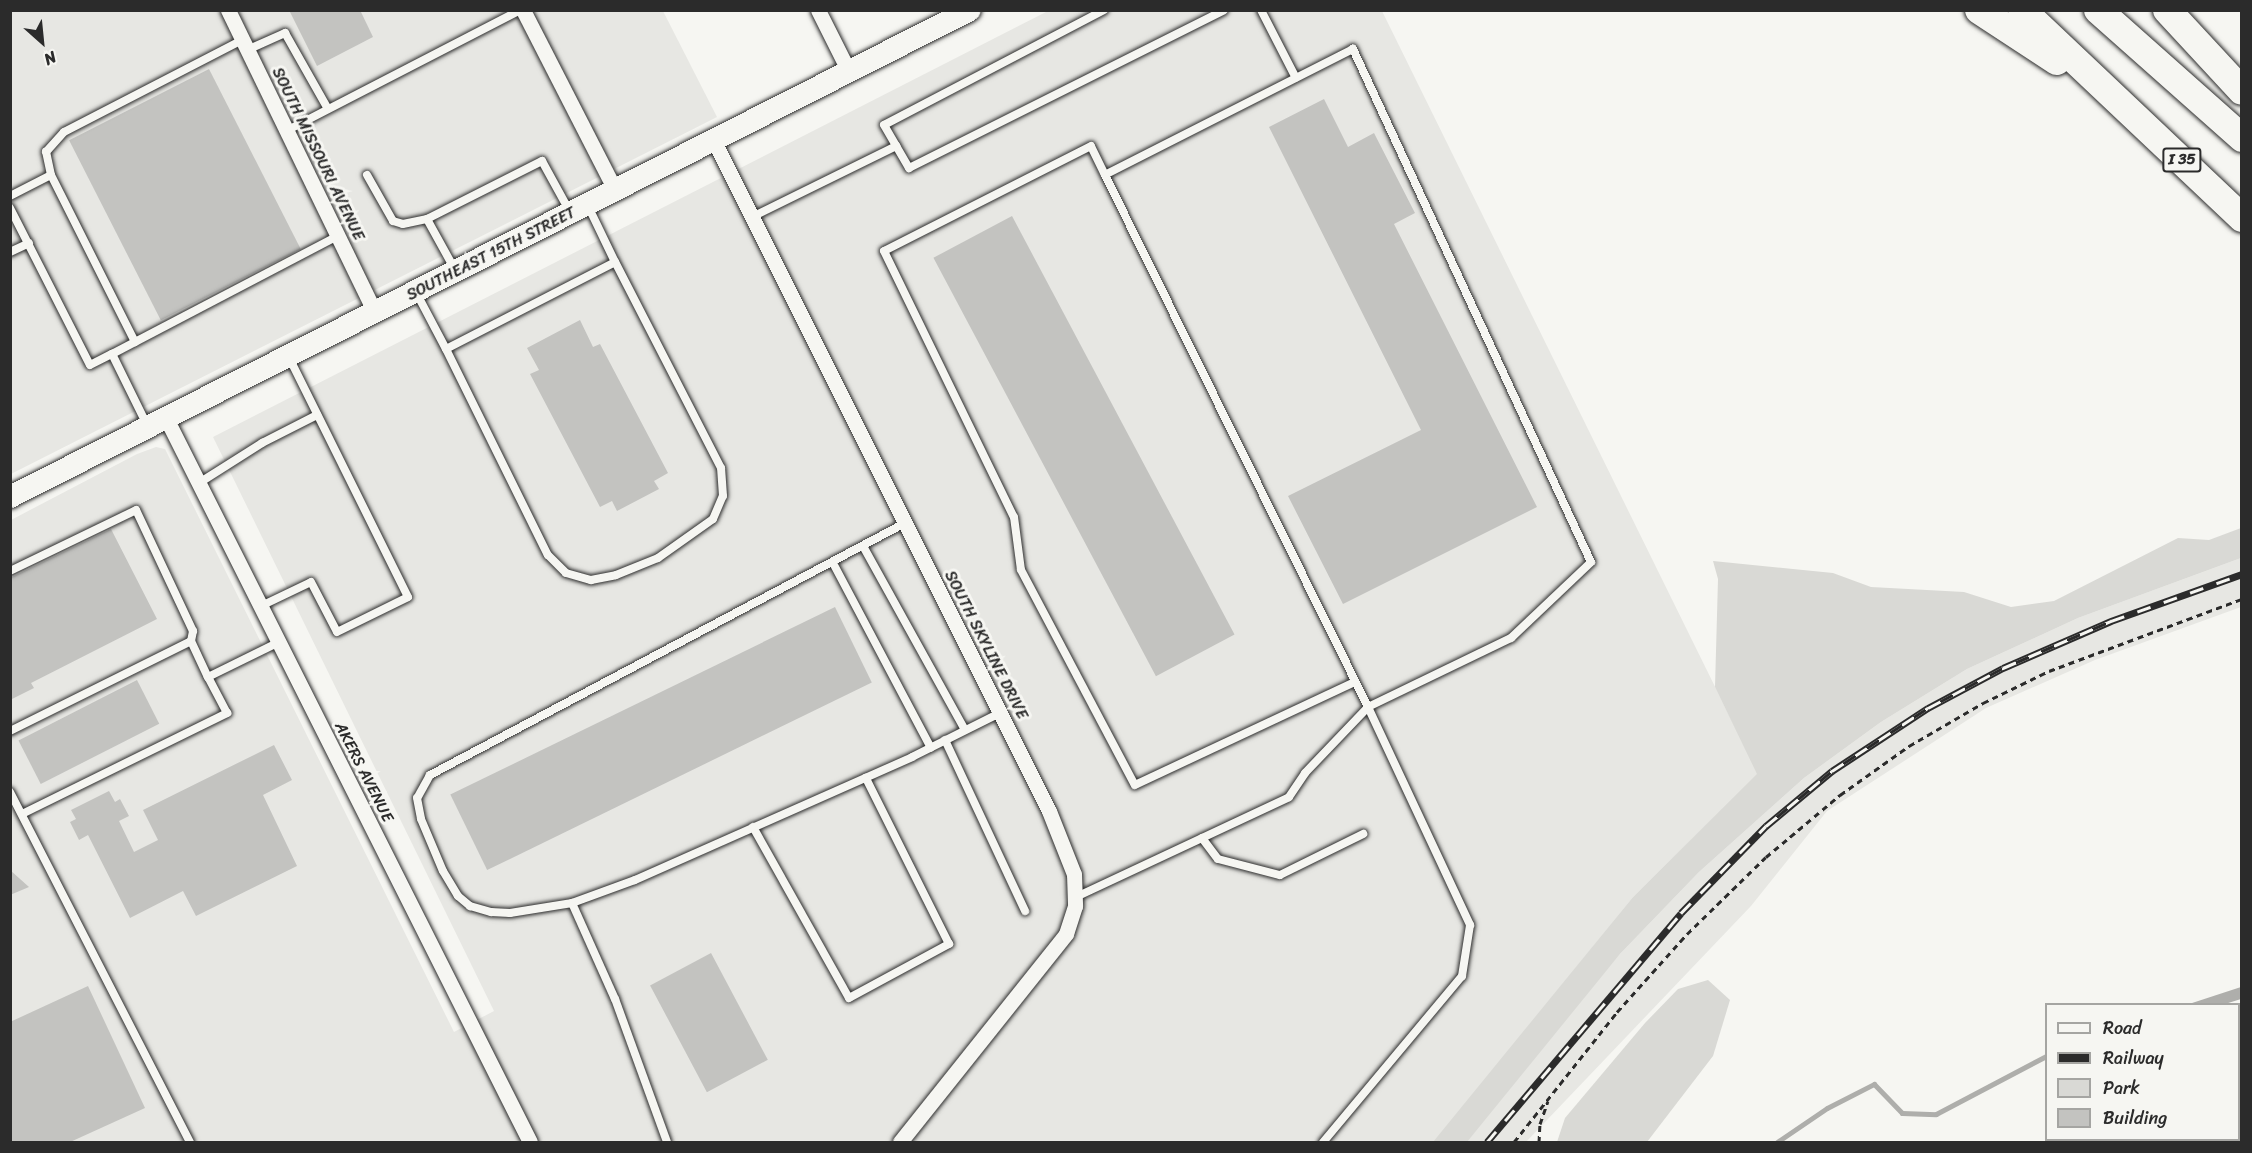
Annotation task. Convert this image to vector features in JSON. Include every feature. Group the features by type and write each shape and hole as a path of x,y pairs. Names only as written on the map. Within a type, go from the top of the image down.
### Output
{"highway":[{"path":"1980,10 2122,102"},
{"name":"I 35","path":"2022,10 2122,102 2241,218"},
{"path":"2098,10 2241,138"},
{"path":"2167,10 2241,91"}],"main road":[{"name":"SOUTHEAST 15TH STREET","path":"10,497 970,10"}],"street":[{"name":"SOUTH MISSOURI AVENUE","path":"228,10 375,313"},
{"path":"522,10 615,190"},
{"path":"818,10 849,72"},
{"name":"SOUTH SKYLINE DRIVE","path":"714,141 1066,845 1076,897 1071,920 1050,957 900,1143"},
{"name":"AKERS AVENUE","path":"157,422 199,483 528,1142"}],"lane":[{"path":"286,131 522,10"},
{"path":"1104,10 884,125 909,168 1224,10"},
{"path":"1261,10 1296,78"},
{"path":"135,342 51,174 46,152 64,132 244,45 285,33 328,109"},
{"path":"1076,897 1289,797 1305,773 1368,707 1510,638 1591,562 1353,49 1105,175"},
{"path":"752,217 896,146"},
{"path":"1323,1143 1462,976 1470,925 1368,707 1091,146 884,251 1014,517 1021,570 1135,785 1355,682"},
{"path":"367,175 393,221 403,224 427,219 542,161 579,209 615,262 721,468 723,496 713,519 658,558 616,575 591,579 566,573 548,555 416,292"},
{"path":"10,196 51,174"},
{"path":"10,208 90,365 338,236"},
{"path":"427,219 455,271"},
{"path":"10,252 29,243"},
{"path":"446,349 615,262"},
{"path":"112,354 157,422"},
{"path":"261,606 311,582 337,632 408,597 288,356"},
{"path":"199,483 262,443 317,415"},
{"path":"10,570 136,510 193,631 191,641 226,713 21,814"},
{"path":"905,523 430,775 417,798 421,819 458,896 470,906 490,912 510,913 572,903 635,880 866,778 1000,713"},
{"path":"863,546 965,730"},
{"path":"833,563 931,748"},
{"path":"10,731 191,641"},
{"path":"208,677 279,642"},
{"path":"945,740 1025,911"},
{"path":"753,827 849,998 949,944 866,778"},
{"path":"10,792 190,1143"},
{"path":"1202,838 1218,860 1280,875 1363,834"},
{"path":"572,903 615,999 667,1143"}],"path":[{"path":"1514,1143 1617,1012 1687,934 1766,857 1840,795 1909,746 1983,703 2049,671 2241,598"},
{"path":"1539,1143 1540,1124 1550,1097"}],"shaded area":[{"path":"11,11 663,11 717,117 11,474"},
{"path":"1048,11 1382,11 1758,774 1633,897 1435,1142 11,1142 11,520 137,454 156,447 165,449 454,1032 494,1011 213,437"},
{"path":"2241,558 2241,607 2095,660 1986,708 1827,811 1751,906 1526,1142 1459,1142 1620,954 1699,872 1804,778 1881,722 1967,669 2078,618"},
{"path":"2241,987 2241,999 2228,1003 2192,1003"}],"green space":[{"path":"2241,528 2241,558 2078,618 1967,669 1881,722 1804,778 1699,872 1620,954 1467,1142 1433,1142 1633,897 1757,774 1715,687 1718,579 1713,561 1833,573 1871,587 1964,592 2011,607 2054,601 2178,538 2209,540"},
{"path":"1708,980 1730,1000 1713,1056 1647,1142 1557,1142 1565,1118 1645,1023 1678,989"}],"building":[{"path":"289,10 360,10 373,37 317,66"},
{"path":"209,69 301,249 161,320 69,140"},
{"path":"1324,99 1348,147 1374,133 1415,213 1394,224 1537,507 1343,604 1288,496 1421,430 1269,127"},
{"path":"1012,216 1235,635 1156,676 933,258"},
{"path":"580,320 593,347 600,344 668,473 654,481 659,489 617,511 612,501 600,507 530,374 539,370 527,348"},
{"path":"111,529 157,619 31,683 34,688 10,700 10,578"},
{"path":"835,607 872,682 487,870 450,795"},
{"path":"137,680 159,724 41,784 18,740"},
{"path":"274,745 292,780 263,795 297,866 196,916 183,891 130,918 88,835 79,840 70,822 76,819 71,810 109,791 115,802 120,799 129,816 119,821 134,852 158,840 143,810"},
{"path":"10,870 29,887 10,895"},
{"path":"711,953 768,1060 707,1092 650,985"},
{"path":"88,986 145,1108 68,1143 10,1143 10,1022"}],"waterway":[{"path":"1777,1142 1827,1108 1874,1084 1902,1113 1936,1114 2045,1057"}],"railway":[{"path":"1487,1142 1681,913 1766,826 1832,771 1928,708 2003,668 2111,621 2242,574"}]}
